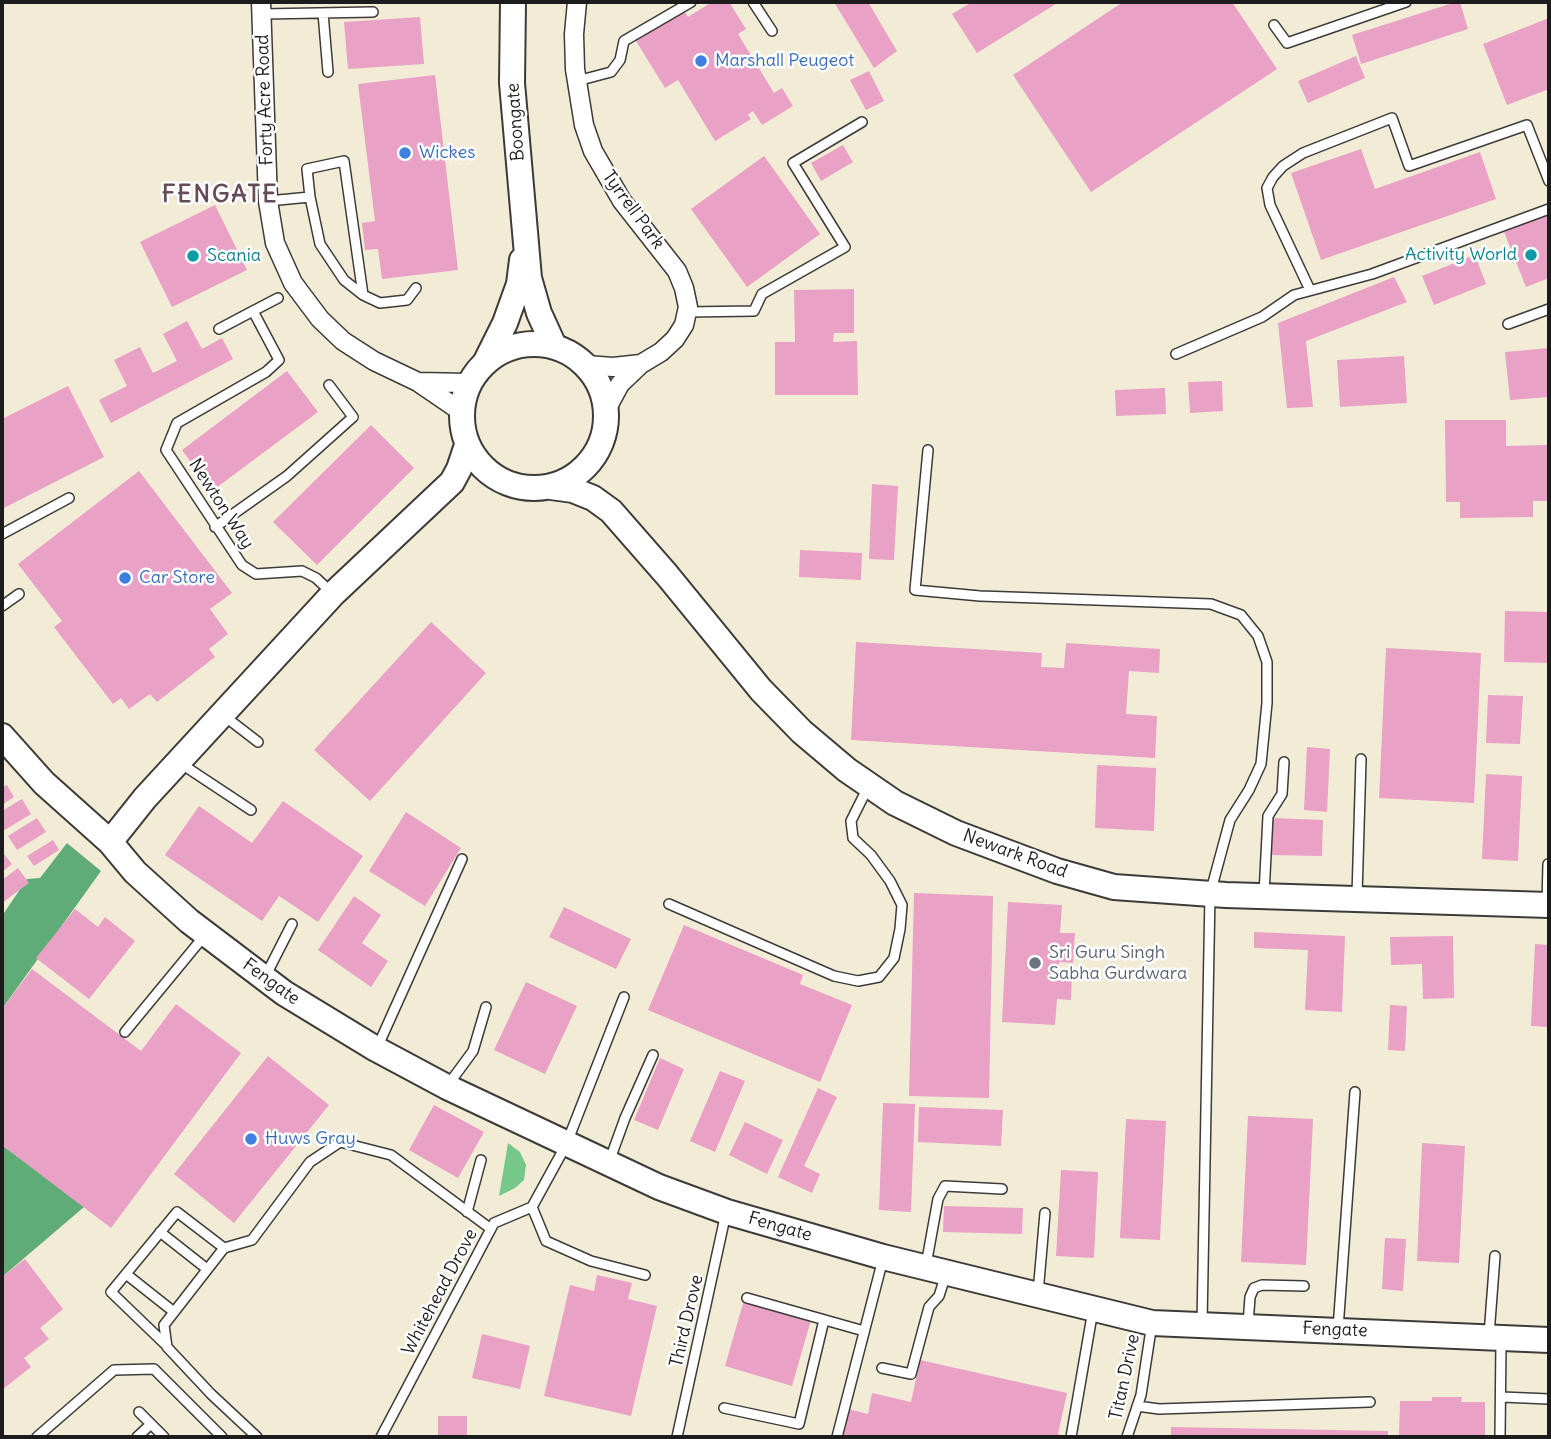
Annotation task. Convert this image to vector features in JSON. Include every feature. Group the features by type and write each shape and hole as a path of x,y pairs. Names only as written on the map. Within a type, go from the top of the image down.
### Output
{"street":[{"name":"Boongate","path":"513,2 512,83 529,278 554,346"},
{"name":"Tyrrell Park","path":"577,2 574,34 577,80 584,125 593,151 622,201 677,271 684,288 687,312"},
{"name":"Forty Acre Road","path":"262,8 268,201 275,243 293,283 320,319 354,348 418,382 462,412"},
{"name":"Boongate","path":"486,361 505,323 514,296 525,242"},
{"path":"607,408 620,384 640,364 661,352 675,339 684,325 687,312"},
{"path":"452,482 483,481 537,489 571,479 587,466 599,449 606,429 607,408 600,385 586,365 571,353 554,346 536,343 501,351 486,361 469,383 462,412 467,445 477,461 491,475 508,484"},
{"path":"586,365 613,367 640,364"},
{"path":"418,382 469,383"},
{"path":"110,842 179,762 333,594 452,482 467,445"},
{"name":"Newark Road","path":"599,449 601,481 611,511"},
{"name":"Newark Road","path":"551,487 573,490 593,498 611,511 761,690 802,732 847,770 895,803 956,833 1057,871 1114,887 1210,894 1548,905"},
{"name":"Fengate","path":"2,736 44,783 110,842 135,873 206,933 284,993 376,1049 447,1087 659,1188 727,1212 883,1257 1152,1323 1549,1340"}],"lane":[{"path":"577,80 611,72 620,60 624,41 691,2"},
{"path":"753,2 772,31"},
{"path":"1274,25 1287,43 1406,2"},
{"path":"262,8 323,13 373,12"},
{"path":"323,13 328,72"},
{"path":"1310,290 1270,205 1267,188 1283,166 1303,153 1392,118 1409,166 1527,125 1549,181"},
{"path":"687,312 754,311 762,294 845,247 793,163 862,122"},
{"path":"363,295 344,161 307,169 320,243 344,280 363,295 380,303 407,300 416,288"},
{"path":"268,201 310,197"},
{"path":"1176,354 1262,317 1294,295 1372,274 1549,209"},
{"path":"219,329 278,298"},
{"path":"1508,324 1549,309"},
{"name":"Newton Way","path":"253,312 279,360 266,372 177,423 166,450 242,565 256,574 302,571 316,578 333,594"},
{"path":"215,527 287,476 353,417 329,385"},
{"path":"928,450 915,590 980,596 1211,604 1241,615 1258,636 1267,662 1267,703 1261,764 1230,820 1210,894 1202,1325"},
{"path":"2,534 69,498"},
{"path":"2,606 19,594"},
{"path":"223,714 258,742"},
{"path":"1357,898 1361,759"},
{"path":"179,762 251,810"},
{"path":"1264,896 1268,816 1282,794 1284,762"},
{"path":"669,904 834,976 858,981 879,977 894,958 902,905 872,855 853,838 851,821 869,785"},
{"path":"376,1049 462,859"},
{"path":"1548,864 1548,905"},
{"path":"264,978 292,924"},
{"path":"125,1032 206,933"},
{"path":"624,997 566,1145 532,1207 546,1241 590,1261 645,1275"},
{"path":"447,1087 473,1051 486,1007"},
{"path":"608,1164 653,1055"},
{"path":"1338,1330 1355,1092"},
{"path":"167,1347 163,1325 224,1248 252,1240 310,1161 340,1143 391,1155 491,1230"},
{"path":"467,1212 481,1160"},
{"path":"882,1368 911,1374 929,1307 939,1296 936,1270 938,1199 945,1186 1002,1189"},
{"name":"Whitehead Drove","path":"381,1437 494,1223 532,1207"},
{"path":"224,1248 177,1212 111,1292 257,1437"},
{"name":"Third Drove","path":"677,1437 727,1212"},
{"path":"1038,1295 1045,1213"},
{"path":"160,1232 207,1269"},
{"path":"1495,1256 1495,1337 1502,1397 1500,1437"},
{"path":"837,1437 883,1257"},
{"path":"125,1274 174,1312"},
{"path":"1248,1327 1250,1297 1254,1288 1262,1285 1304,1286"},
{"path":"747,1298 864,1331"},
{"path":"1071,1437 1093,1308"},
{"path":"724,1408 799,1424 824,1320"},
{"name":"Titan Drive","path":"1127,1437 1137,1406 1152,1323"},
{"path":"37,1437 114,1370 153,1369 222,1437"},
{"path":"1502,1397 1549,1399"},
{"path":"1137,1406 1158,1409 1370,1402"},
{"path":"139,1412 164,1437"},
{"path":"137,1437 151,1424"}],"green space":[{"path":"67,843 101,871 2,1009 2,916 27,879 40,878"},
{"path":"508,1143 520,1152 526,1165 524,1180 499,1196"},
{"path":"2,1145 84,1207 2,1277"}],"building":[{"name":"Marshall Peugeot","path":"712,2 729,2 746,29 738,34 774,93 782,88 793,106 762,125 753,111 748,115 751,119 715,141 678,80 665,88 636,41 684,11 688,17"},
{"path":"834,2 868,2 897,51 874,68"},
{"path":"972,2 1059,2 977,53 952,14"},
{"path":"1123,2 1232,2 1277,69 1091,192 1013,75"},
{"path":"1460,2 1468,29 1361,64 1352,35"},
{"path":"420,17 424,64 348,69 344,22"},
{"path":"1549,18 1549,89 1507,105 1483,44"},
{"path":"1356,56 1365,78 1308,103 1298,81"},
{"path":"869,71 884,101 866,110 850,80"},
{"name":"Wickes","path":"435,75 458,270 382,279 378,249 365,250 362,223 375,221 358,84"},
{"path":"843,145 853,162 821,181 811,163"},
{"path":"1361,149 1375,189 1480,152 1496,199 1321,260 1291,173"},
{"path":"764,156 820,234 747,287 691,209"},
{"name":"Scania","path":"215,205 247,270 172,307 140,242"},
{"name":"Activity World","path":"1549,213 1549,278 1526,287 1504,232"},
{"path":"1475,255 1486,284 1434,305 1422,276"},
{"path":"1394,277 1407,302 1306,341 1313,407 1287,408 1278,323"},
{"path":"854,289 854,333 834,333 833,342 857,341 858,395 775,395 775,342 795,342 794,290"},
{"path":"187,321 202,349 222,338 233,359 111,423 99,400 127,386 114,360 140,347 153,373 177,361 163,334"},
{"path":"1549,348 1549,397 1510,400 1505,352"},
{"path":"1404,356 1407,403 1340,407 1337,360"},
{"path":"287,371 318,412 212,491 182,450"},
{"path":"1222,381 1223,411 1190,413 1188,382"},
{"path":"68,386 104,457 2,509 2,419"},
{"path":"1165,388 1166,414 1116,416 1115,390"},
{"path":"1445,420 1506,420 1506,446 1549,445 1549,501 1533,501 1533,517 1460,518 1460,502 1446,502"},
{"path":"371,425 414,468 317,565 273,522"},
{"name":"Car Store","path":"139,471 232,593 210,609 228,634 209,649 215,657 157,702 150,694 129,709 121,698 113,704 54,627 62,621 18,564"},
{"path":"872,484 898,486 894,560 869,559"},
{"path":"800,550 862,553 861,580 799,577"},
{"path":"1505,611 1549,612 1549,663 1504,662"},
{"path":"431,622 486,673 370,801 314,750"},
{"path":"856,642 1042,653 1041,667 1064,668 1066,643 1160,649 1159,673 1129,671 1126,714 1157,716 1155,758 851,740"},
{"path":"1386,648 1481,653 1474,803 1379,798"},
{"path":"1488,695 1523,696 1520,744 1486,743"},
{"path":"1307,747 1330,749 1327,812 1304,810"},
{"path":"1097,765 1156,768 1154,831 1095,828"},
{"path":"1486,774 1522,776 1518,861 1482,859"},
{"path":"7,785 14,797 2,805 2,788"},
{"path":"22,799 31,814 3,831 2,811"},
{"path":"283,801 363,856 318,922 279,896 262,921 165,855 199,806 252,843"},
{"path":"406,812 461,848 425,906 369,871"},
{"path":"37,818 46,832 17,850 8,836"},
{"path":"1272,818 1323,820 1322,856 1271,855"},
{"path":"53,840 59,850 34,866 27,856"},
{"path":"4,854 12,864 2,872 2,856"},
{"path":"18,868 29,883 2,903 2,880"},
{"path":"914,893 993,896 989,1098 909,1096"},
{"path":"354,896 381,915 362,943 388,961 371,987 318,950"},
{"path":"1008,902 1062,905 1060,933 1075,933 1073,963 1059,962 1058,974 1072,975 1071,1000 1057,999 1055,1025 1002,1022"},
{"path":"564,907 631,939 616,969 549,937"},
{"path":"75,909 98,927 105,917 135,941 89,999 36,958"},
{"path":"684,925 803,975 800,984 852,1005 820,1082 648,1010"},
{"path":"1254,932 1345,936 1342,1012 1305,1010 1308,950 1254,948"},
{"path":"1453,936 1454,998 1423,999 1422,964 1391,965 1390,937"},
{"path":"1535,944 1549,945 1549,1027 1531,1026"},
{"path":"32,969 141,1051 176,1004 241,1053 111,1228 2,1145 2,1009"},
{"path":"526,982 577,1006 545,1074 494,1050"},
{"path":"1390,1005 1407,1006 1405,1051 1388,1050"},
{"name":"Huws Gray","path":"268,1056 329,1105 234,1223 174,1174"},
{"path":"660,1058 684,1069 658,1130 634,1120"},
{"path":"720,1071 745,1081 715,1152 690,1141"},
{"path":"818,1088 837,1097 804,1166 820,1174 812,1193 778,1177"},
{"path":"883,1103 915,1104 911,1212 879,1210"},
{"path":"434,1105 484,1132 458,1178 409,1150"},
{"path":"919,1107 1003,1110 1001,1146 918,1142"},
{"path":"1248,1116 1313,1119 1306,1265 1241,1262"},
{"path":"1126,1119 1166,1121 1160,1240 1120,1238"},
{"path":"745,1122 783,1140 767,1174 729,1155"},
{"path":"1422,1143 1465,1146 1459,1263 1417,1261"},
{"path":"1061,1170 1098,1172 1094,1258 1056,1256"},
{"path":"944,1206 1023,1208 1022,1234 943,1232"},
{"path":"1385,1238 1406,1239 1403,1291 1382,1289"},
{"path":"25,1259 63,1309 40,1328 49,1339 24,1358 31,1367 2,1390 2,1277"},
{"path":"597,1275 632,1283 628,1299 657,1306 631,1416 544,1396 570,1285 594,1291"},
{"path":"744,1300 811,1320 792,1386 725,1366"},
{"path":"482,1334 530,1346 520,1389 472,1378"},
{"path":"920,1360 1067,1393 1058,1434 1068,1437 842,1437 848,1409 868,1414 872,1393 911,1402"},
{"path":"1432,1397 1462,1397 1461,1402 1485,1402 1485,1437 1399,1437 1400,1401 1432,1401"},
{"path":"438,1416 467,1416 467,1437 438,1437"},
{"path":"1171,1427 1388,1431 1388,1437 1171,1437"}],"place":[{"name":"Marshall Peugeot","path":"701,61"},
{"name":"Wickes","path":"405,153"},
{"name":"Activity World","path":"1531,255"},
{"name":"Scania","path":"193,256"},
{"name":"Car Store","path":"125,578"},
{"name":"Sri Guru Singh Sabha Gurdwara","path":"1035,963"},
{"name":"Huws Gray","path":"251,1139"}],"district":[{"name":"FENGATE","path":"220,195"}]}
